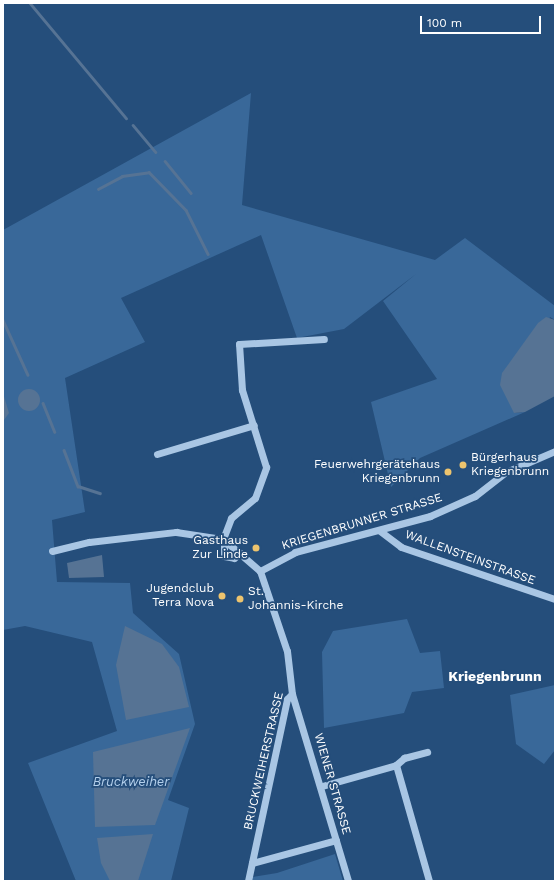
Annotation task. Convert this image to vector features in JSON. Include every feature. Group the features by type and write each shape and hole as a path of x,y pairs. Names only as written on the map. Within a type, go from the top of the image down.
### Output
{"street":[{"path":"240,553 234,558 224,556 223,539 231,518 255,498 261,486 266,467 242,390 240,344 324,339"},
{"path":"157,454 254,425"},
{"name":"KRIEGENBRUNNER STRASSE","path":"260,571 295,552 380,531 452,507 475,496 506,472 555,451"},
{"name":"WALLENSTEINSTRASSE","path":"380,531 401,547 555,599"},
{"path":"52,551 89,542 176,532 223,539 260,571"},
{"name":"BRUCKWEIHERSTRASSE","path":"248,881 287,699 292,694 287,651 260,571"},
{"name":"WIENER STRASSE","path":"292,694 322,786 348,881"},
{"path":"322,786 396,765 404,758 427,752"},
{"path":"396,765 429,881"},
{"path":"252,864 336,840"}],"shaded area":[{"path":"251,93 242,205 435,260 465,238 555,306 555,320 550,317 514,413 525,412 420,458 391,487 371,402 437,379 383,301 416,274 344,329 297,338 261,235 121,298 145,342 65,378 85,512 52,520 57,582 130,583 133,613 179,654 195,724 168,800 189,808 171,881 76,881 28,763 117,731 92,642 25,626 3,630 3,230"},
{"path":"407,619 420,653 440,651 444,688 412,692 404,713 324,728 322,652 333,631"},
{"path":"555,685 555,750 544,764 516,744 510,695"},
{"path":"335,854 343,881 252,881 253,877 277,873"}],"water":[{"path":"546,317 555,320 555,396 525,412 514,413 500,385 502,373 538,323"},
{"path":"29,389 37,392 40,400 37,408 29,411 21,408 18,400 21,392"},
{"path":"3,393 9,413 4,420 3,419"},
{"path":"102,555 104,577 69,578 67,563"},
{"path":"125,626 162,644 179,667 189,707 126,720 116,665"},
{"name":"Bruckweiher","path":"190,728 155,825 95,827 93,752"},
{"path":"153,834 138,881 110,881 101,863 97,838"}],"waterway":[{"path":"30,3 126,118"},
{"path":"133,125 156,152"},
{"path":"165,161 191,193"},
{"path":"98,189 122,176 149,172 186,210 208,254"},
{"path":"3,320 28,375"},
{"path":"43,403 55,432"},
{"path":"64,450 78,486 100,493"}],"place":[{"name":"Bürgerhaus Kriegenbrunn","path":"463,465"},
{"name":"Feuerwehrgerätehaus Kriegenbrunn","path":"448,472"},
{"name":"Gasthaus Zur Linde","path":"256,548"},
{"name":"Jugendclub Terra Nova","path":"222,596"},
{"name":"St. Johannis-Kirche","path":"240,599"}],"district":[{"name":"Kriegenbrunn","path":"495,676"}]}
